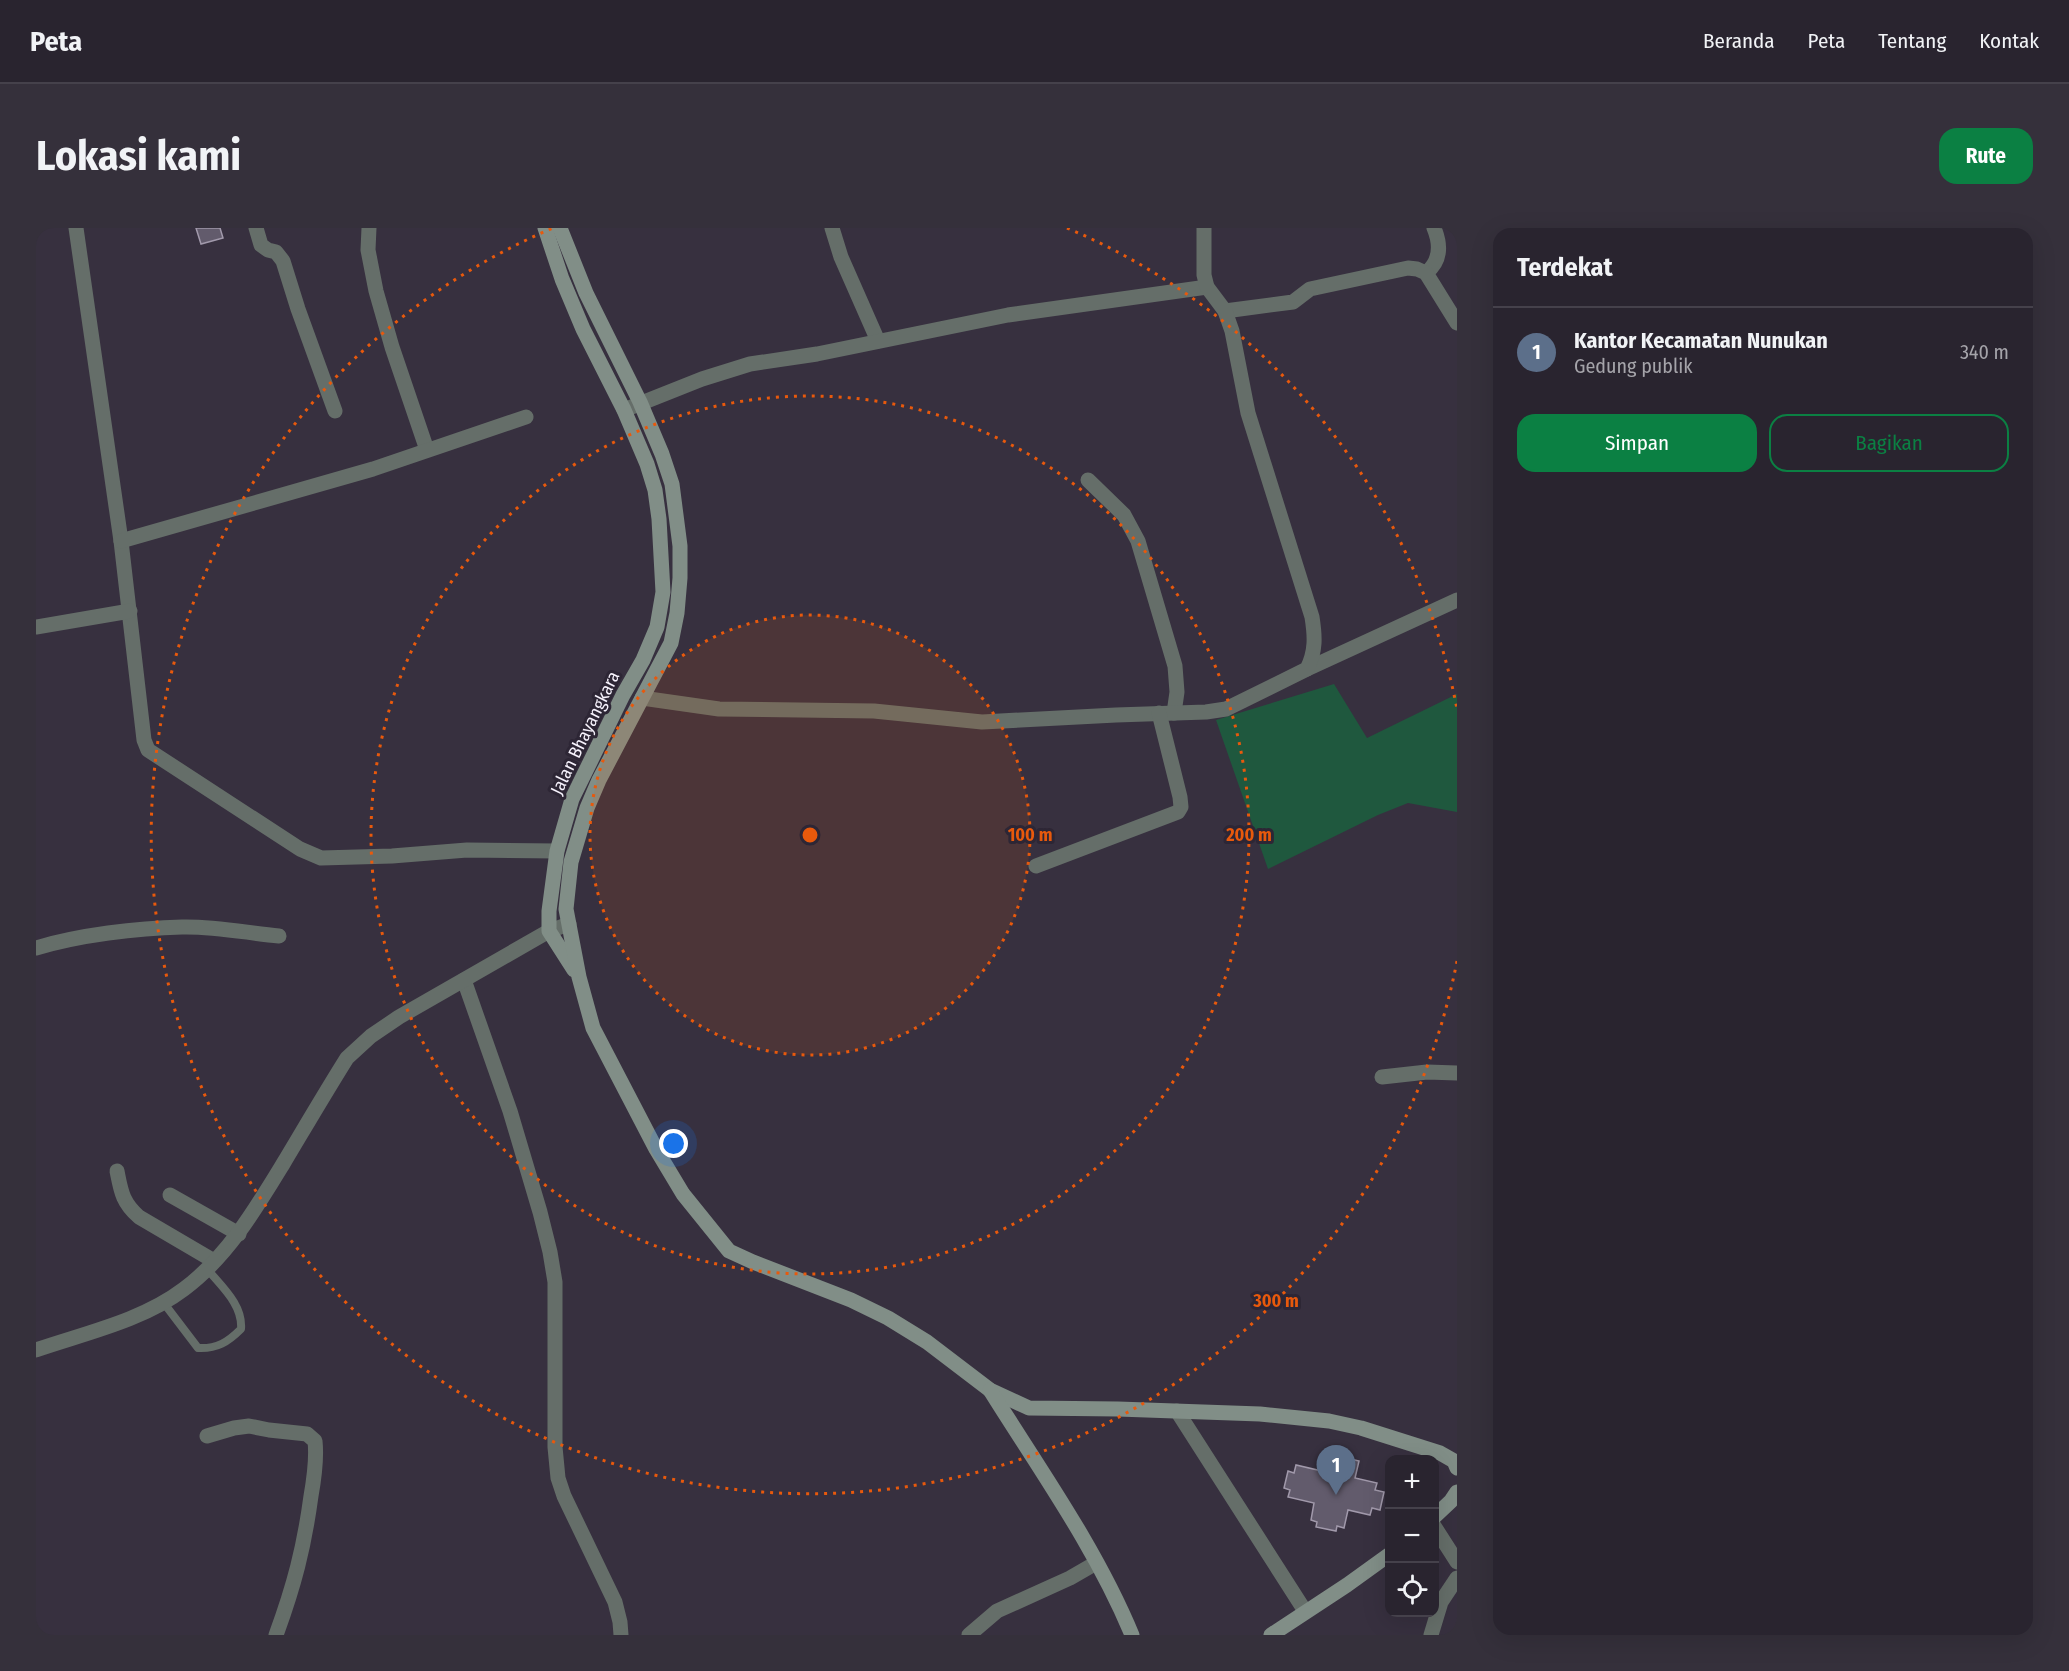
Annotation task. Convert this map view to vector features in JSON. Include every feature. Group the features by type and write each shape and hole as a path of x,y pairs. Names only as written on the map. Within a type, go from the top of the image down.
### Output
{"main road":[{"name":"Jalan Bhayangkara","path":"546,228 562,279 583,329 624,410 647,464 655,490 659,519 663,592 657,627 644,660 623,695 572,799 556,851 549,910 549,931"},
{"name":"Jalan Bhayangkara","path":"560,228 586,293 640,402 672,484 680,557 677,614 671,643 599,780 587,808 571,862 566,909 579,977"},
{"path":"549,931 579,977 593,1028 656,1149 683,1194 729,1251 851,1300 888,1318 927,1342 990,1390 1029,1408 1260,1414 1329,1421 1361,1428 1440,1453 1454,1461 1457,1468"},
{"path":"990,1390 1082,1535 1117,1598 1132,1635"},
{"path":"1439,1512 1457,1492"},
{"path":"1271,1635 1385,1557"}],"street":[{"path":"76,228 121,541 144,740 148,750 306,852 321,858 467,850 556,851"},
{"path":"256,228 264,248 276,252 283,261 335,411"},
{"path":"369,228 368,250 374,283 392,347 427,450"},
{"path":"832,228 841,257 878,340"},
{"path":"1203,228 1204,275 1207,287 1225,311 1237,350 1251,423 1312,617 1314,650 1307,669"},
{"path":"1426,273 1434,267 1439,255 1438,238 1434,228"},
{"path":"1225,311 1293,302 1310,289 1408,268 1426,273 1457,323"},
{"path":"624,410 702,379 750,364 817,354 1008,315 1207,287"},
{"path":"121,541 373,469 526,417"},
{"path":"1036,866 1178,812 1181,807 1167,713 1178,692 1175,666 1138,541 1124,515 1088,480"},
{"path":"642,698 719,709 874,711 966,722 1206,712 1226,709 1457,600"},
{"path":"36,627 130,611"},
{"path":"36,1350 128,1318 164,1302 183,1290 211,1265 239,1234 347,1058 371,1036 399,1017 549,931 569,924"},
{"path":"36,948 58,941 94,935 182,927 279,936"},
{"path":"464,980 510,1111 550,1252 555,1282 555,1447 558,1478 564,1497 615,1602 621,1635"},
{"path":"1382,1077 1427,1072 1457,1073"},
{"path":"117,1171 128,1207 139,1217 211,1265"},
{"path":"170,1195 239,1234"},
{"path":"1177,1411 1305,1611"},
{"path":"207,1436 249,1426 307,1434 315,1441 312,1488 304,1545 294,1586 276,1635"},
{"path":"1439,1534 1457,1562"},
{"path":"969,1635 996,1611 1070,1578 1096,1563"},
{"path":"1431,1635 1441,1602 1457,1578"}],"lane":[{"path":"164,1302 198,1348 210,1349 229,1341 241,1329 240,1312 211,1265"}],"green space":[{"path":"1334,684 1367,738 1457,694 1457,812 1408,803 1378,815 1268,869 1216,720"}],"building":[{"path":"196,228 220,228 223,238 201,244"},
{"path":"1326,1453 1359,1461 1355,1478 1377,1483 1375,1490 1384,1492 1380,1510 1372,1508 1370,1515 1348,1510 1344,1528 1337,1526 1336,1531 1316,1527 1317,1522 1311,1520 1314,1503 1288,1497 1290,1490 1284,1488 1288,1471 1294,1473 1296,1465 1322,1471"}],"place":[{"name":"Kantor Kecamatan Nunukan","path":"1336,1495"}]}
